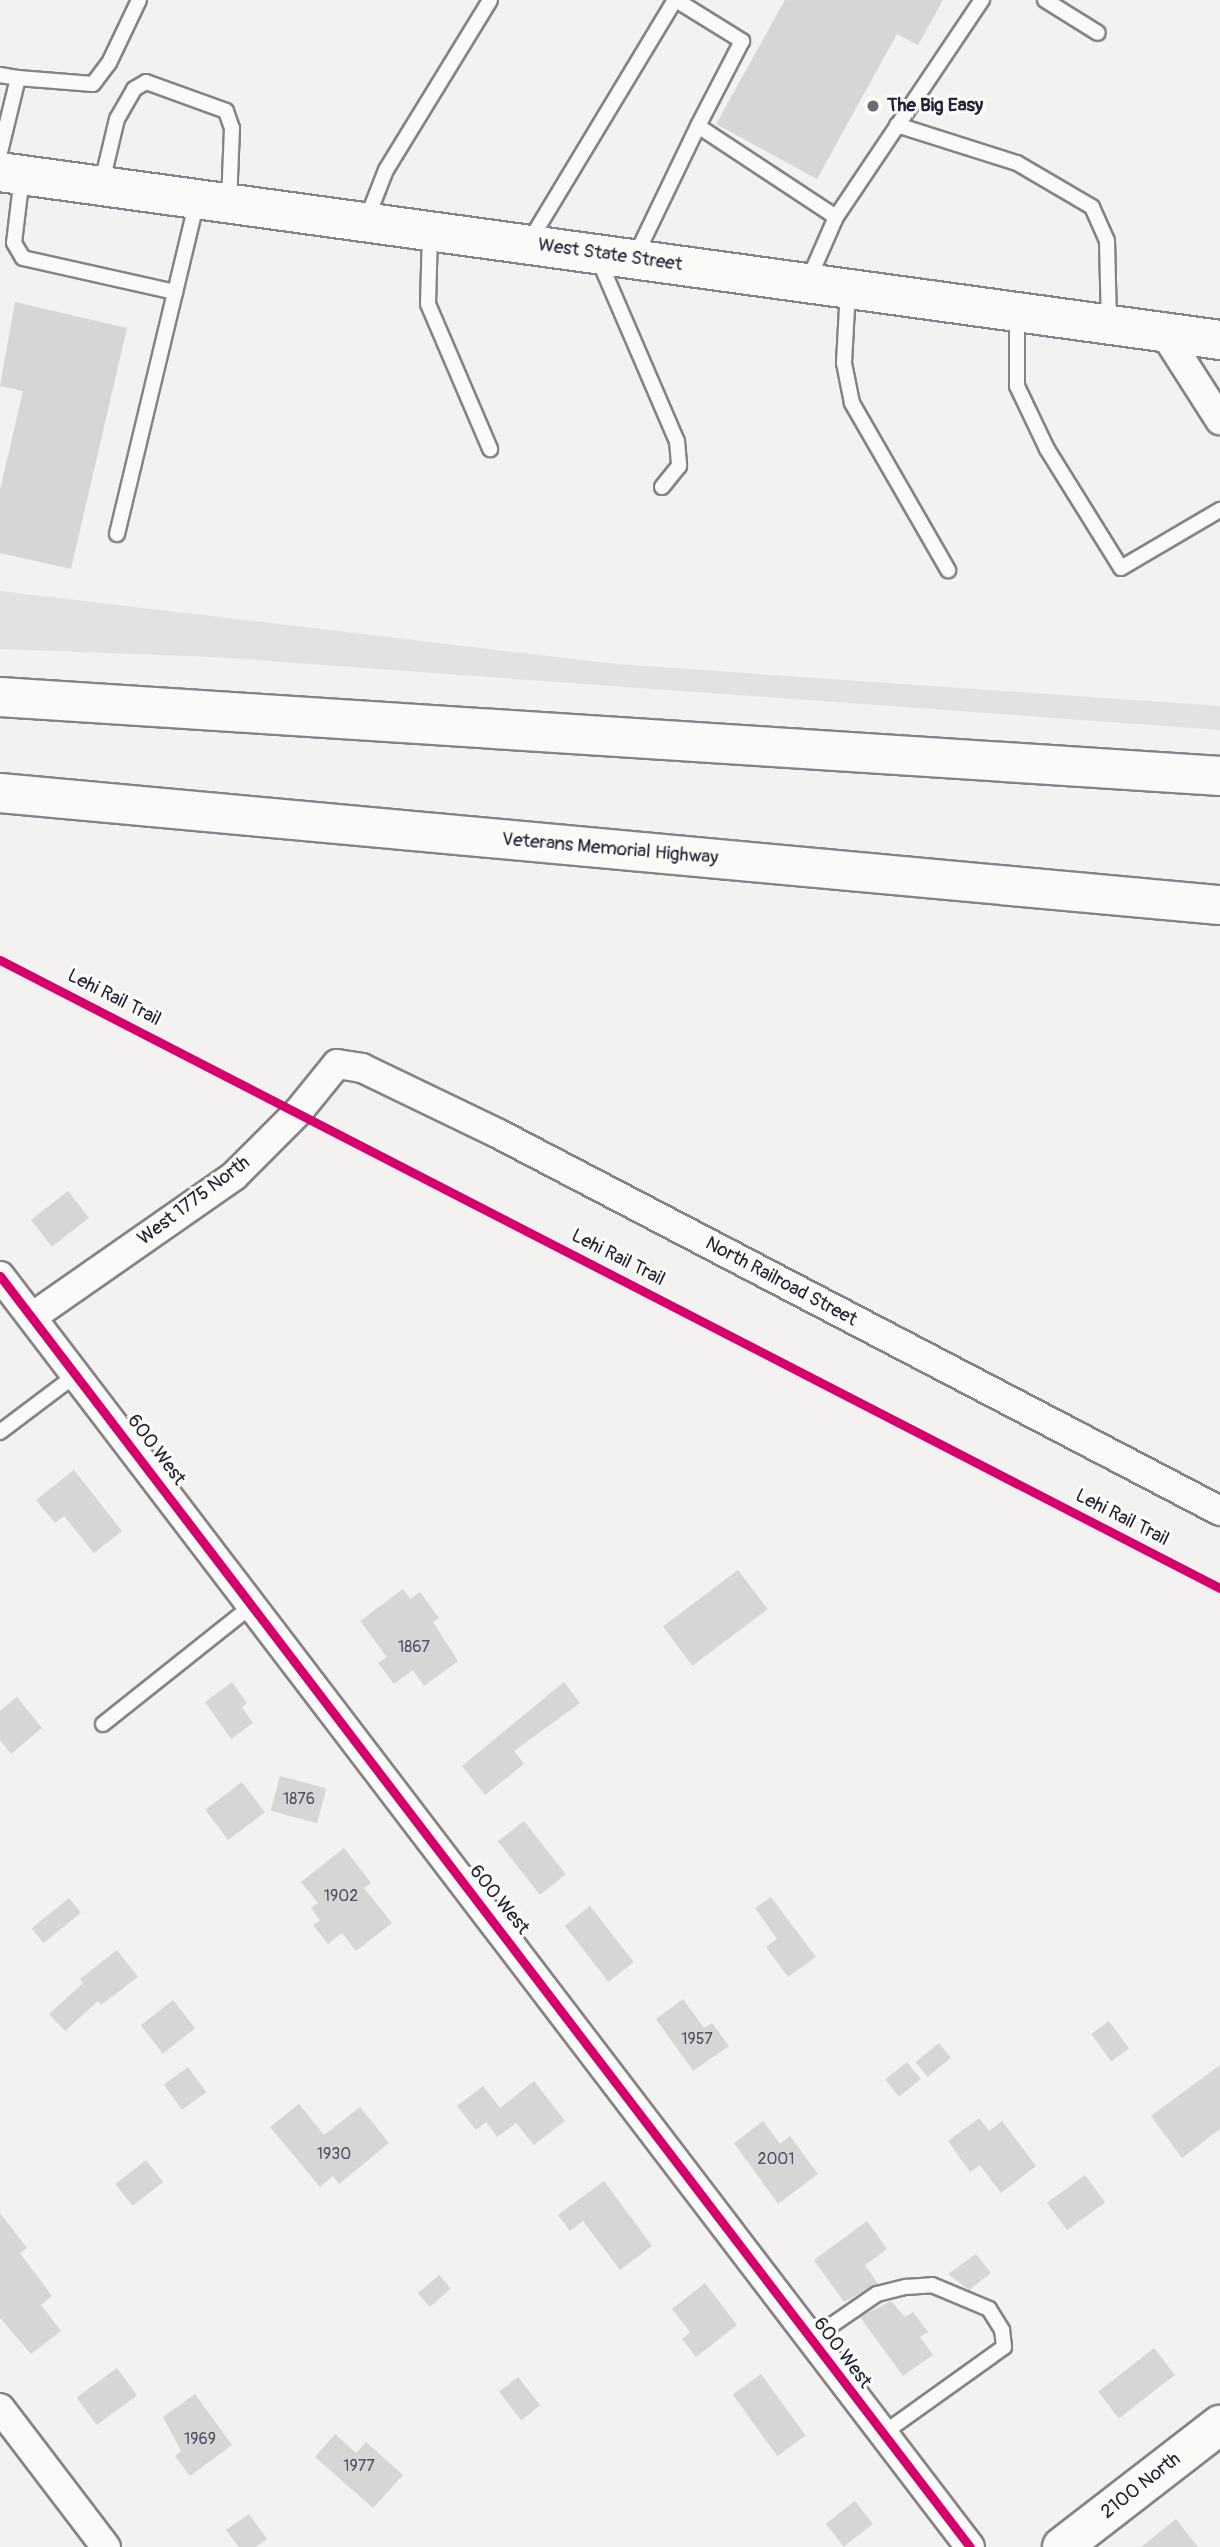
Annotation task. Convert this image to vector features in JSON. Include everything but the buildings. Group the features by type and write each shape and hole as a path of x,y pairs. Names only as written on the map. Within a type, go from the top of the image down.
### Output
{"main road":[{"name":"West State Street","path":"7,167 101,186 1220,340"},
{"path":"0,697 1220,776"},
{"name":"Veterans Memorial Highway","path":"0,793 1220,905"},
{"name":"2100 North","path":"1062,2547 1220,2425"}],"street":[{"path":"1163,331 1220,420"},
{"name":"West 1775 North","path":"32,1317 234,1176 298,1112 337,1064"},
{"name":"North Railroad Street","path":"337,1064 362,1068 497,1133 1219,1508"},
{"name":"600 West","path":"0,1276 77,1374 250,1607 493,1918 881,2435 970,2547"},
{"path":"0,2408 106,2547"}],"lane":[{"path":"0,75 93,84 109,63 139,0"},
{"path":"366,222 387,170 490,0"},
{"path":"528,244 675,0 743,41 698,126 635,259"},
{"path":"807,282 836,217 982,0"},
{"path":"1045,0 1098,33"},
{"path":"18,78 7,167 14,243 23,258 175,292"},
{"path":"101,186 117,119 134,89 146,82 226,111 232,128 213,201 175,292 117,534"},
{"path":"897,125 1005,157 1060,184 1092,207 1107,241 1110,324"},
{"path":"698,126 836,217"},
{"path":"430,231 428,304 490,449"},
{"path":"596,254 677,441 679,466 662,487"},
{"path":"848,288 844,363 852,403 948,570"},
{"path":"1017,311 1017,386 1047,449 1121,568 1220,510"},
{"path":"0,1432 77,1374"},
{"path":"103,1724 250,1607"},
{"path":"810,2340 877,2294 906,2287 932,2285 989,2309 1002,2330 1004,2347 881,2435"}],"shaded area":[{"path":"0,591 616,664 1220,706 1220,730 213,657 0,649"}],"cycle path":[{"name":"Lehi Rail Trail","path":"0,960 1220,1588"},
{"path":"0,1276 970,2547"}],"place":[{"name":"The Big Easy","path":"873,106"}]}
